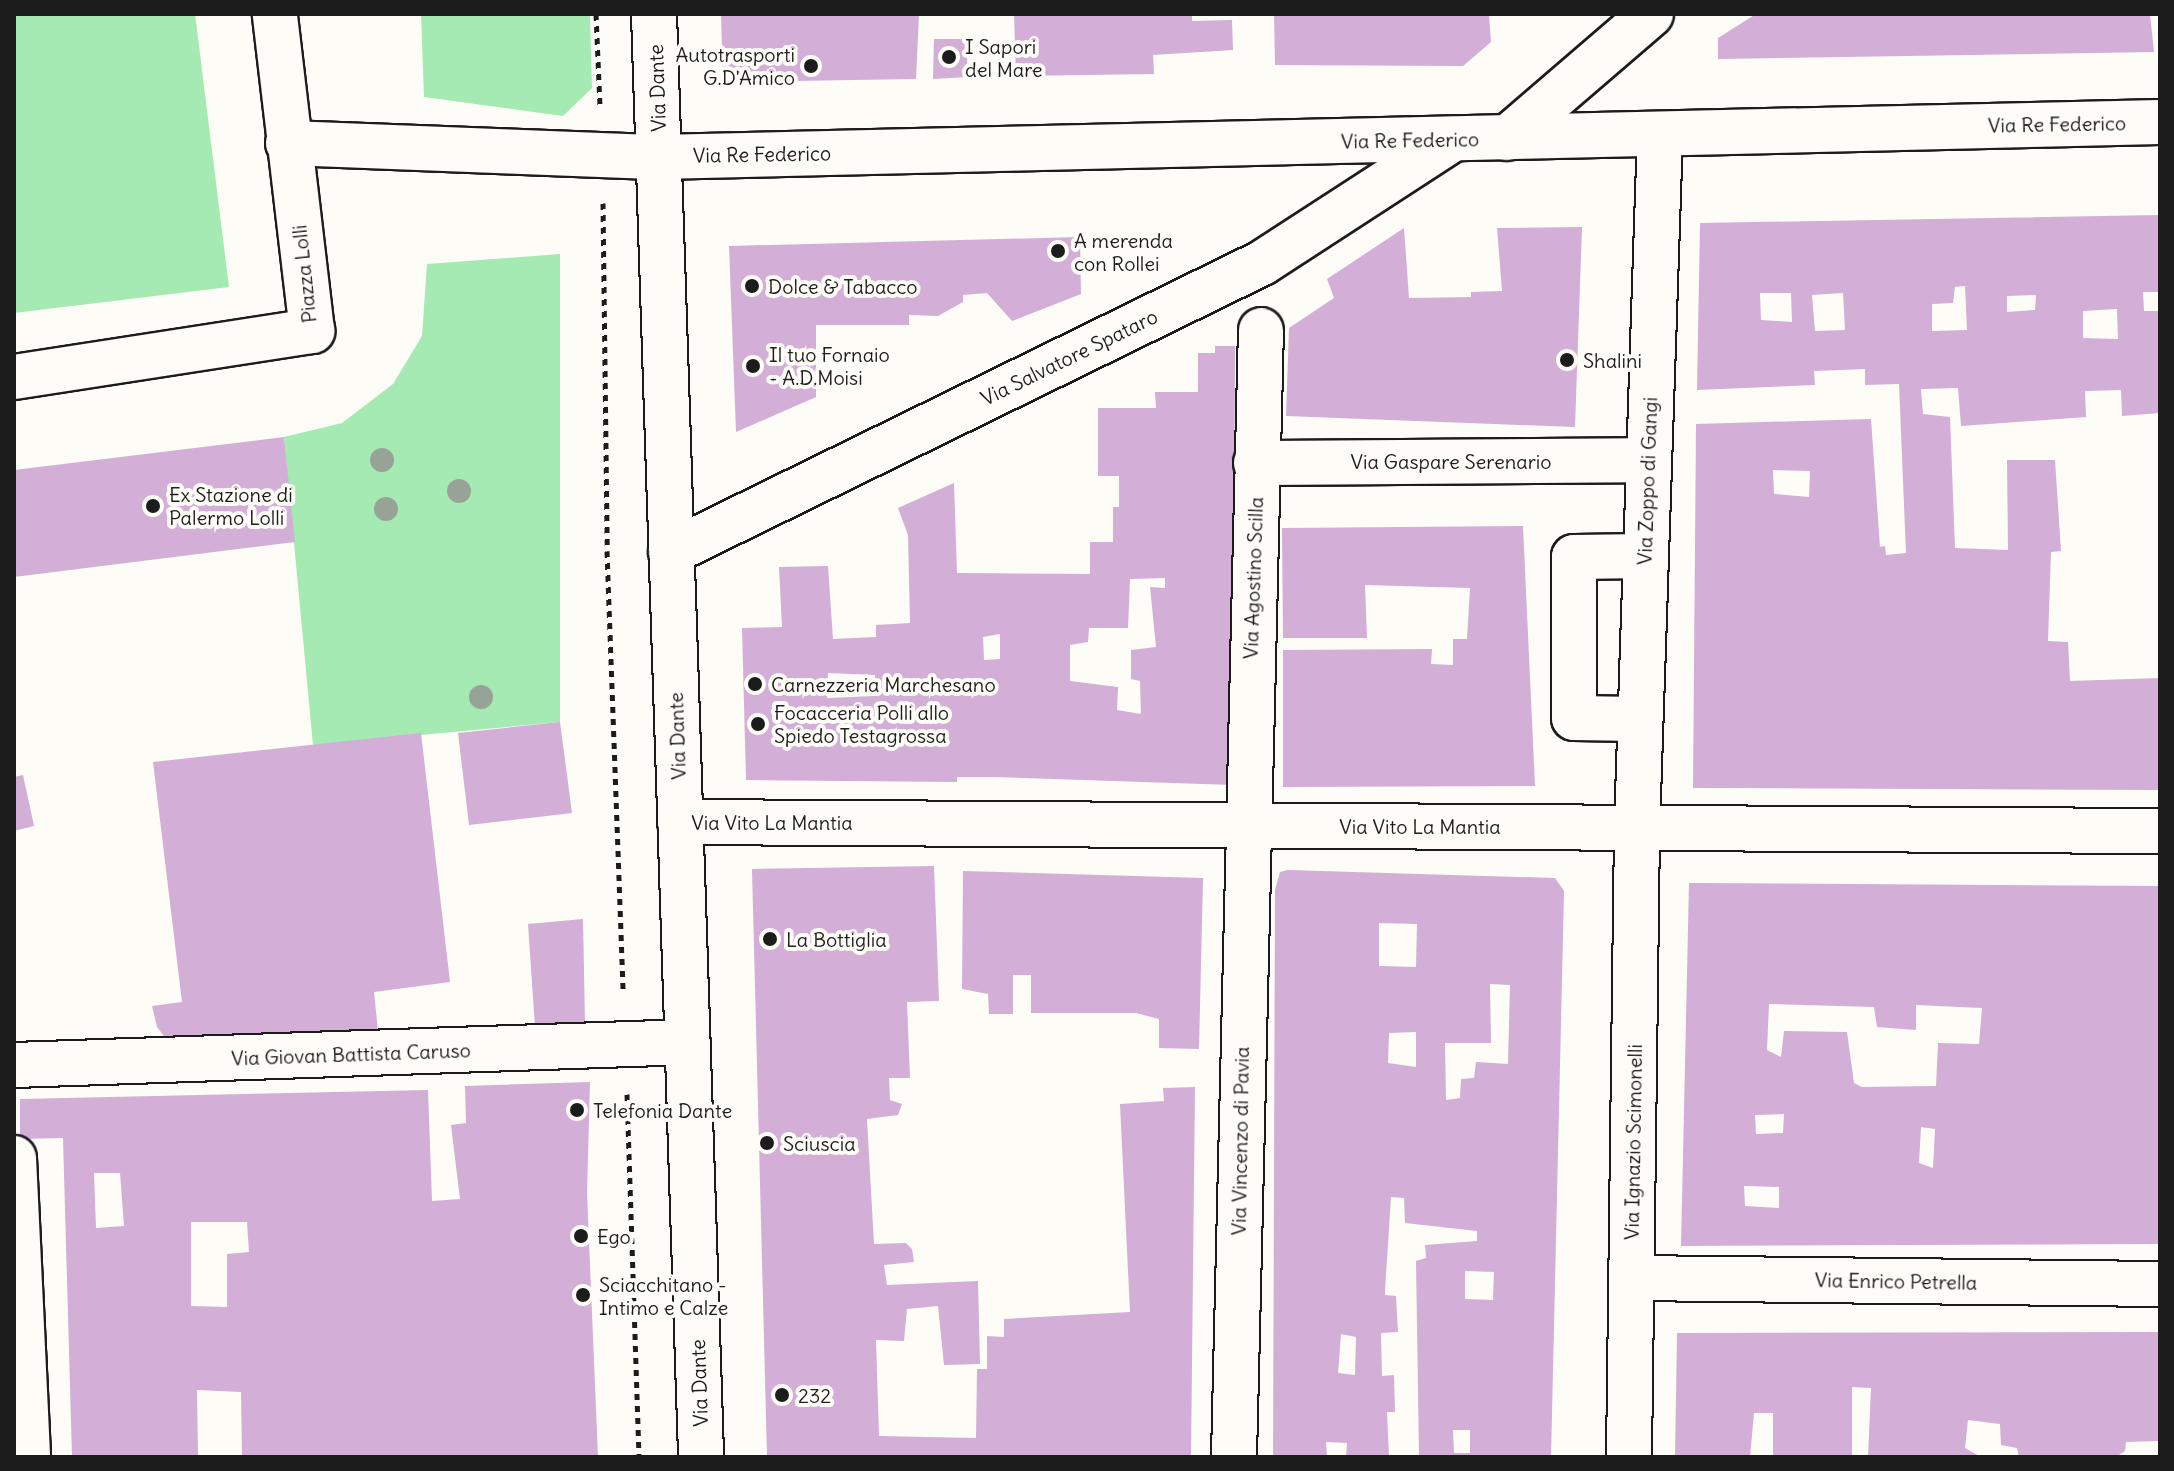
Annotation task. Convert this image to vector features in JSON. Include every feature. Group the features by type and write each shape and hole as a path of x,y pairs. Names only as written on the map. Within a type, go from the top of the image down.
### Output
{"street":[{"name":"Piazza Lolli","path":"14,377 312,331 275,14"},
{"name":"Via Dante","path":"654,14 701,1457"},
{"path":"1507,138 1651,14"},
{"name":"Via Re Federico","path":"288,143 659,157 2160,122"},
{"name":"Via Zoppo di Gangi","path":"1637,827 1660,134"},
{"name":"Via Salvatore Spataro","path":"671,552 1262,263 1453,139"},
{"name":"Via Agostino Scilla","path":"1246,825 1261,330"},
{"name":"Via Gaspare Serenario","path":"1256,463 1647,460"},
{"path":"1640,719 1574,718 1574,557 1645,556"},
{"name":"Via Vito La Mantia","path":"680,822 2160,831"},
{"name":"Via Vincenzo di Pavia","path":"1234,1457 1246,825"},
{"name":"Via Ignazio Scimonelli","path":"1629,1457 1637,827"},
{"name":"Via Giovan Battista Caruso","path":"14,1065 688,1042"},
{"path":"14,1158 28,1457"},
{"name":"Via Enrico Petrella","path":"1632,1278 2160,1284"}],"path":[{"path":"596,14 602,154 607,551 639,1457"}],"green space":[{"path":"14,14 195,14 229,287 14,313"},
{"path":"421,14 590,14 592,88 563,116 424,97"},
{"path":"560,254 560,722 313,745 284,437 342,423 393,384 422,336 427,264"}],"building":[{"path":"721,14 919,14 916,79 723,82"},
{"path":"1014,14 1192,14 1192,21 1232,20 1233,50 1153,55 1154,74 1016,76"},
{"path":"1274,14 1489,14 1491,42 1463,66 1275,65"},
{"path":"1756,14 2150,14 2154,52 1718,59 1718,38"},
{"path":"934,39 966,39 968,77 933,79"},
{"path":"2160,215 2160,292 2143,292 2144,311 2160,311 2160,413 2122,416 2121,390 2085,391 2086,417 1961,426 1958,388 1921,389 1923,414 1950,417 1955,548 2008,550 2007,460 2055,460 2061,551 2051,552 2048,641 2068,642 2070,681 2160,678 2160,790 1693,788 1696,424 1871,419 1880,547 1885,546 1886,555 1906,553 1899,384 1865,385 1865,369 1814,371 1815,385 1697,390 1700,223","holes":["1965,286 1967,330 1932,331 1932,304 1953,303 1955,287","1760,293 1791,293 1792,322 1761,320","1843,293 1845,330 1815,331 1812,295","2036,295 2035,310 2007,312 2007,296","2117,309 2118,339 2083,338 2083,311","1773,470 1810,471 1809,497 1774,494"]},
{"path":"1582,227 1575,427 1286,416 1289,328 1334,298 1327,279 1404,228 1409,298 1471,297 1471,292 1502,291 1497,228"},
{"path":"1080,237 1081,294 1012,321 987,293 963,295 963,302 938,316 909,315 909,325 816,325 816,397 736,432 729,246"},
{"path":"1215,346 1235,346 1233,785 993,777 957,777 957,782 746,780 742,628 782,627 779,567 828,566 833,639 876,637 876,625 910,623 908,535 898,508 954,483 957,573 1090,574 1090,542 1113,542 1113,507 1119,507 1119,476 1098,476 1098,408 1156,408 1155,392 1198,392 1198,353 1215,353","holes":["1165,578 1165,588 1150,587 1156,647 1131,650 1131,679 1140,681 1141,714 1117,710 1118,687 1070,681 1070,645 1088,642 1089,628 1128,628 1130,579","1000,634 1000,659 984,660 983,637","828,673 875,675 875,696 827,698"]},
{"name":"Ex Stazione di Palermo Lolli","path":"284,437 295,542 14,577 14,470"},
{"path":"1523,526 1535,786 1283,787 1283,650 1432,649 1431,664 1453,665 1453,639 1467,639 1470,588 1365,585 1367,638 1283,638 1282,528"},
{"path":"560,722 572,813 469,825 458,733"},
{"path":"421,733 450,982 374,992 379,1041 170,1044 157,1027 152,1006 182,1002 153,762"},
{"path":"23,775 34,826 14,831 14,777"},
{"path":"934,866 939,1001 907,1002 910,1078 889,1078 890,1100 902,1104 898,1115 867,1119 874,1244 906,1243 912,1249 914,1262 884,1265 887,1285 978,1281 980,1364 944,1365 938,1306 907,1309 904,1341 876,1340 879,1436 976,1438 977,1369 987,1369 987,1336 1004,1337 1004,1319 1130,1312 1120,1104 1164,1101 1163,1088 1195,1087 1191,1457 767,1457 752,869"},
{"path":"963,871 1203,878 1199,1049 1159,1048 1159,1019 1136,1013 1031,1013 1031,975 1013,975 1013,1014 989,1014 988,994 962,989"},
{"path":"1280,872 1555,878 1564,891 1551,1457 1419,1457 1416,1261 1426,1258 1425,1245 1477,1241 1477,1231 1405,1223 1404,1198 1391,1197 1385,1295 1396,1296 1398,1332 1381,1333 1382,1376 1394,1375 1395,1412 1387,1412 1389,1457 1346,1457 1347,1443 1326,1442 1327,1457 1273,1457 1275,890","holes":["1379,923 1417,924 1416,967 1379,966","1490,984 1510,985 1508,1064 1476,1062 1474,1078 1461,1079 1460,1098 1446,1100 1445,1043 1491,1043","1416,1032 1416,1067 1388,1063 1389,1033","1465,1271 1494,1272 1493,1300 1465,1299","1341,1334 1356,1337 1355,1375 1338,1373","1453,1430 1470,1430 1470,1453 1454,1453"]},
{"path":"1689,883 2160,886 2160,1244 1681,1246","holes":["1769,1004 1874,1007 1877,1027 1916,1030 1916,1005 1982,1008 1979,1044 1938,1043 1936,1086 1862,1087 1854,1083 1847,1032 1784,1031 1781,1057 1767,1050","1784,1114 1783,1133 1756,1134 1755,1115","1921,1127 1935,1129 1933,1168 1919,1163","1744,1186 1779,1187 1779,1208 1745,1206"]},
{"path":"583,919 585,1024 535,1027 528,924"},
{"path":"590,1082 587,1193 598,1457 242,1457 241,1392 197,1390 198,1457 72,1457 63,1138 20,1139 20,1099 428,1090 432,1201 460,1199 451,1125 466,1123 465,1086","holes":["94,1173 120,1173 124,1226 96,1228","191,1222 247,1222 249,1252 227,1254 227,1307 191,1306"]},
{"path":"2160,1332 2160,1441 2126,1442 2125,1451 2116,1457 2019,1457 2017,1448 2001,1445 2000,1424 1968,1420 1965,1448 1981,1457 1868,1457 1871,1388 1852,1387 1852,1457 1773,1457 1773,1413 1754,1413 1750,1457 1675,1457 1677,1333"}],"place":[{"name":"I Sapori del Mare","path":"949,57"},
{"name":"Autotrasporti G.D'Amico","path":"811,66"},
{"name":"A merenda con Rollei","path":"1058,251"},
{"name":"Dolce & Tabacco","path":"752,286"},
{"name":"Shalini","path":"1567,360"},
{"name":"Il tuo Fornaio - A.D.Moisi","path":"753,366"},
{"name":"Ex Stazione di Palermo Lolli","path":"153,506"},
{"name":"Carnezzeria Marchesano","path":"755,684"},
{"name":"Focacceria Polli allo Spiedo Testagrossa","path":"758,724"},
{"name":"La Bottiglia","path":"770,939"},
{"name":"Telefonia Dante","path":"577,1110"},
{"name":"Sciuscia","path":"767,1143"},
{"name":"Ego","path":"581,1236"},
{"name":"Sciacchitano - Intimo e Calze","path":"583,1295"},
{"name":"232","path":"782,1395"}]}
